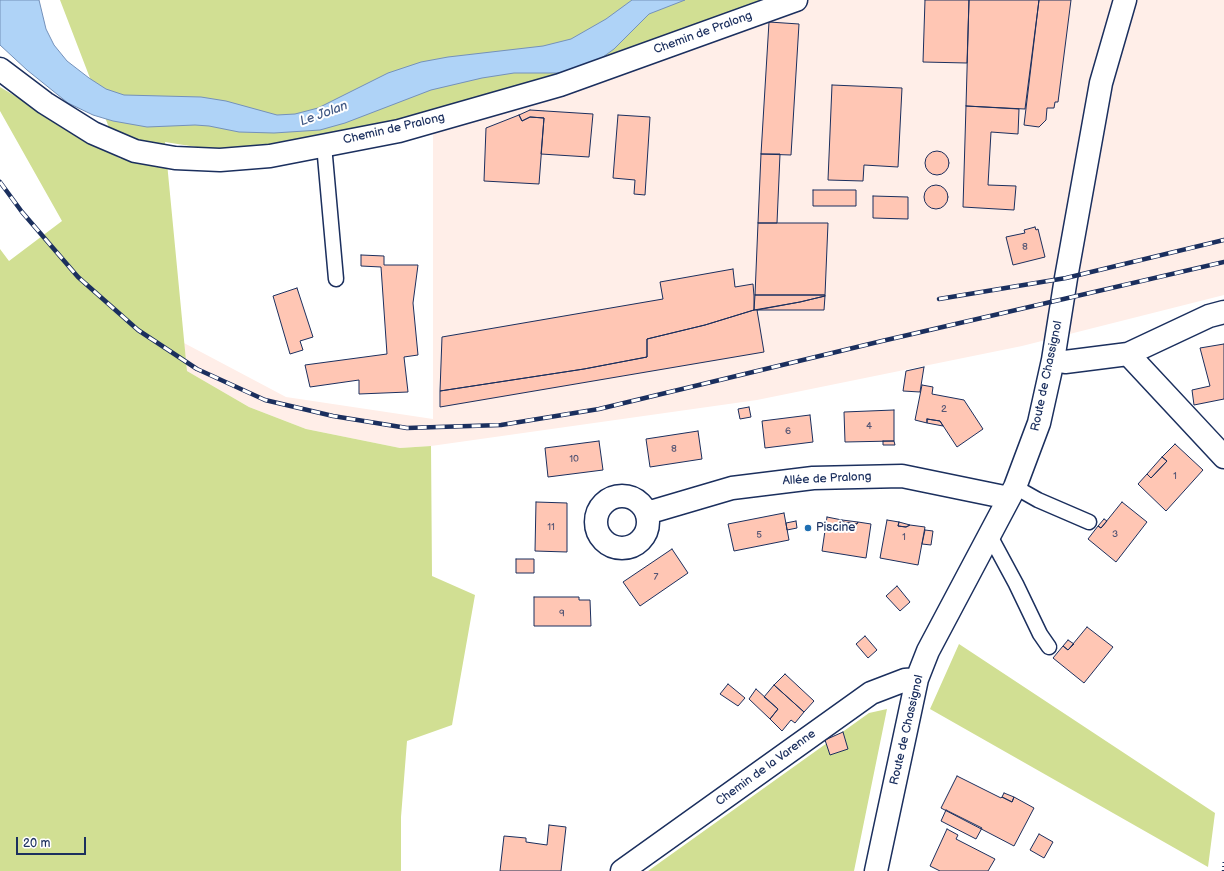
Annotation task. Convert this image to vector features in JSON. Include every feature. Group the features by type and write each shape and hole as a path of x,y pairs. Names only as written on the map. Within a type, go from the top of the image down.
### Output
{"street":[{"name":"Chemin de Pralong","path":"0,68 45,103 93,133 135,151 175,158 220,160 270,156 399,131 560,85 796,0"},
{"name":"Route de Chassignol","path":"876,871 917,679 928,652 1012,492 1040,423 1053,360 1101,83 1125,0"},
{"path":"1053,360 1065,362 1128,354 1208,316 1224,312"},
{"path":"1128,354 1224,457"},
{"name":"Allée de Pralong","path":"647,513 732,488 813,478 902,476 1012,492"},
{"name":"Chemin de la Varenne","path":"622,871 871,693 905,680 917,679"}],"lane":[{"path":"324,145 336,279"},
{"path":"1012,492 1038,500 1090,522"},
{"path":"989,534 1016,584 1040,634 1050,647"}],"path":[{"path":"1223,871 1224,860"}],"shaded area":[{"path":"770,0 1224,0 1224,295 1022,346 757,400 431,446 400,448 306,429 249,407 187,371 184,343 286,397 433,419 433,113"}],"green space":[{"path":"60,0 770,0 551,79 364,130 228,152 165,142 187,371 249,407 306,429 400,448 431,446 432,576 475,595 452,725 407,741 401,817 401,871 0,871 0,249 9,261 62,221 0,111 0,87 121,159"},
{"path":"959,644 1215,813 1208,867 930,709"},
{"path":"887,709 854,871 648,871 869,713"}],"water":[{"name":"Le Jolan","path":"0,0 39,0 46,29 54,45 67,61 106,89 124,95 201,97 226,101 277,115 295,114 318,108 388,73 421,62 448,57 543,46 571,39 606,19 632,0 685,0 649,14 614,49 596,62 570,73 514,73 482,78 431,90 345,123 320,130 274,133 239,132 209,126 195,125 147,127 113,121 93,115 68,103 27,70 0,45"}],"building":[{"path":"925,0 969,0 967,63 923,62"},
{"path":"969,0 1039,0 1025,109 966,106"},
{"path":"1039,0 1071,0 1058,102 1055,102 1054,108 1047,108 1046,120 1039,127 1024,125"},
{"path":"769,22 799,24 791,155 761,154"},
{"path":"832,85 902,88 898,167 864,165 863,181 828,180"},
{"path":"966,106 1019,109 1018,134 991,132 988,185 1016,186 1014,210 963,207"},
{"path":"530,110 593,114 589,157 541,154 544,118 530,117 522,121 519,115"},
{"path":"519,115 522,121 530,117 544,118 539,184 484,181 486,128"},
{"path":"618,115 650,117 645,195 634,194 635,180 613,178"},
{"path":"937,151 946,154 949,163 946,172 937,175 928,172 925,163 928,154"},
{"path":"761,154 780,154 777,223 758,223"},
{"path":"936,185 945,188 948,197 945,206 936,209 927,206 924,197 927,188"},
{"path":"813,190 856,190 856,206 813,206"},
{"path":"873,196 908,197 908,219 873,218"},
{"path":"758,223 828,223 825,295 755,295"},
{"path":"1035,227 1036,230 1038,229 1045,257 1013,265 1006,237 1025,233 1024,230"},
{"path":"361,255 384,256 384,265 418,265 413,303 418,355 404,357 408,392 359,394 359,380 310,387 305,365 387,354 381,267 361,266"},
{"path":"733,269 735,287 753,284 754,310 705,325 647,339 647,357 584,369 440,391 442,337 663,299 660,282"},
{"path":"297,288 313,337 300,341 303,350 290,354 273,296"},
{"path":"755,295 825,295 825,296 754,310"},
{"path":"825,296 824,310 757,310 800,302"},
{"path":"757,310 764,352 440,407 440,391 584,369 647,357 647,339 705,325"},
{"path":"1224,344 1224,399 1194,405 1192,390 1210,386 1200,348"},
{"path":"924,367 920,392 903,391 906,371"},
{"path":"922,385 933,387 932,394 964,400 983,429 957,447 940,421 927,419 927,423 915,420"},
{"path":"749,407 751,417 740,419 738,409"},
{"path":"894,410 894,441 845,442 844,412"},
{"path":"810,415 813,442 765,448 762,421"},
{"path":"927,419 940,421 943,426 927,423"},
{"path":"698,431 702,459 650,467 646,439"},
{"path":"599,441 603,470 548,477 545,448"},
{"path":"883,441 894,441 895,445 883,445"},
{"path":"1175,444 1203,470 1166,511 1138,484 1147,474 1151,478 1167,461 1162,457"},
{"path":"1162,457 1167,461 1151,478 1147,474"},
{"path":"536,502 567,503 567,552 535,551"},
{"path":"1122,502 1147,522 1116,562 1088,539 1098,526 1101,528"},
{"path":"784,513 789,540 734,551 728,524"},
{"path":"827,517 842,520 842,522 871,524 866,558 822,551"},
{"path":"1104,519 1107,521 1101,528 1098,526"},
{"path":"842,520 858,522 857,524 842,522"},
{"path":"887,520 899,522 898,526 906,527 910,525 925,527 918,565 880,558"},
{"path":"796,521 797,528 787,530 786,523"},
{"path":"899,522 910,525 906,527 898,526"},
{"path":"925,530 933,531 931,545 922,544"},
{"path":"672,549 688,573 640,606 623,582"},
{"path":"516,559 534,559 534,573 516,573"},
{"path":"897,586 910,602 900,611 886,596"},
{"path":"534,597 579,597 579,600 590,600 591,626 534,626"},
{"path":"1087,627 1113,647 1084,683 1053,658 1063,646 1068,650"},
{"path":"865,636 877,650 868,658 856,644"},
{"path":"1068,640 1074,644 1068,650 1063,646"},
{"path":"785,674 814,701 804,712 774,685"},
{"path":"728,684 745,698 738,706 720,694"},
{"path":"774,685 804,712 795,723 791,720 782,731 770,719 778,709 764,697"},
{"path":"756,689 778,709 770,719 749,699"},
{"path":"843,732 848,749 830,755 825,740"},
{"path":"957,776 1001,798 1002,797 1012,802 1014,797 1034,808 1014,846 941,808"},
{"path":"1004,793 1014,797 1012,802 1002,797"},
{"path":"946,810 982,828 976,839 941,821"},
{"path":"549,825 566,827 561,871 500,871 504,836 526,838 526,842 547,845"},
{"path":"947,829 958,835 956,839 995,859 988,871 940,871 930,866"},
{"path":"1039,834 1053,842 1044,858 1030,850"}],"railway":[{"path":"0,182 22,212 78,277 138,330 197,369 265,400 333,416 407,428 501,425 599,409 882,341 1224,262"},
{"path":"939,299 1066,278 1224,240"}],"place":[{"name":"Piscine","path":"808,528"}]}
